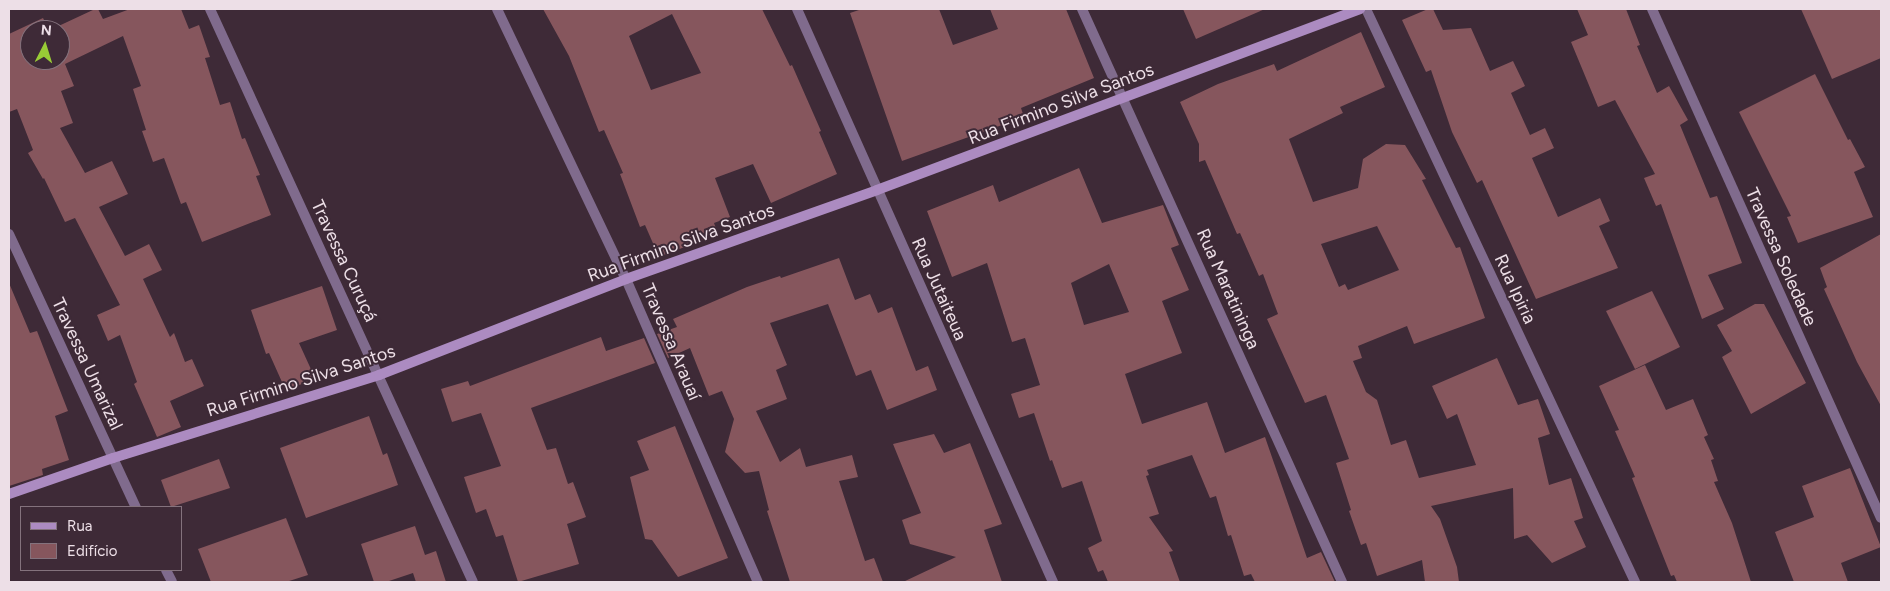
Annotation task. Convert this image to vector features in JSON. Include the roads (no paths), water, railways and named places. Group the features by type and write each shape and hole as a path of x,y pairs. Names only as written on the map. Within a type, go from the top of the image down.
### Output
{"street":[{"name":"Travessa Curuçá","path":"210,9 473,582"},
{"name":"Travessa Arauaí","path":"497,9 626,279 758,582"},
{"name":"Rua Jutaiteua","path":"797,9 1053,582"},
{"name":"Rua Maratininga","path":"1082,9 1124,97 1342,582"},
{"name":"Rua Firmino Silva Santos","path":"9,494 113,458 379,375 626,279 877,190 1360,9"},
{"name":"Rua Ipiria","path":"1366,9 1635,582"},
{"name":"Travessa Soledade","path":"1652,9 1881,518"},
{"name":"Travessa Umarizal","path":"9,234 136,506"}]}
